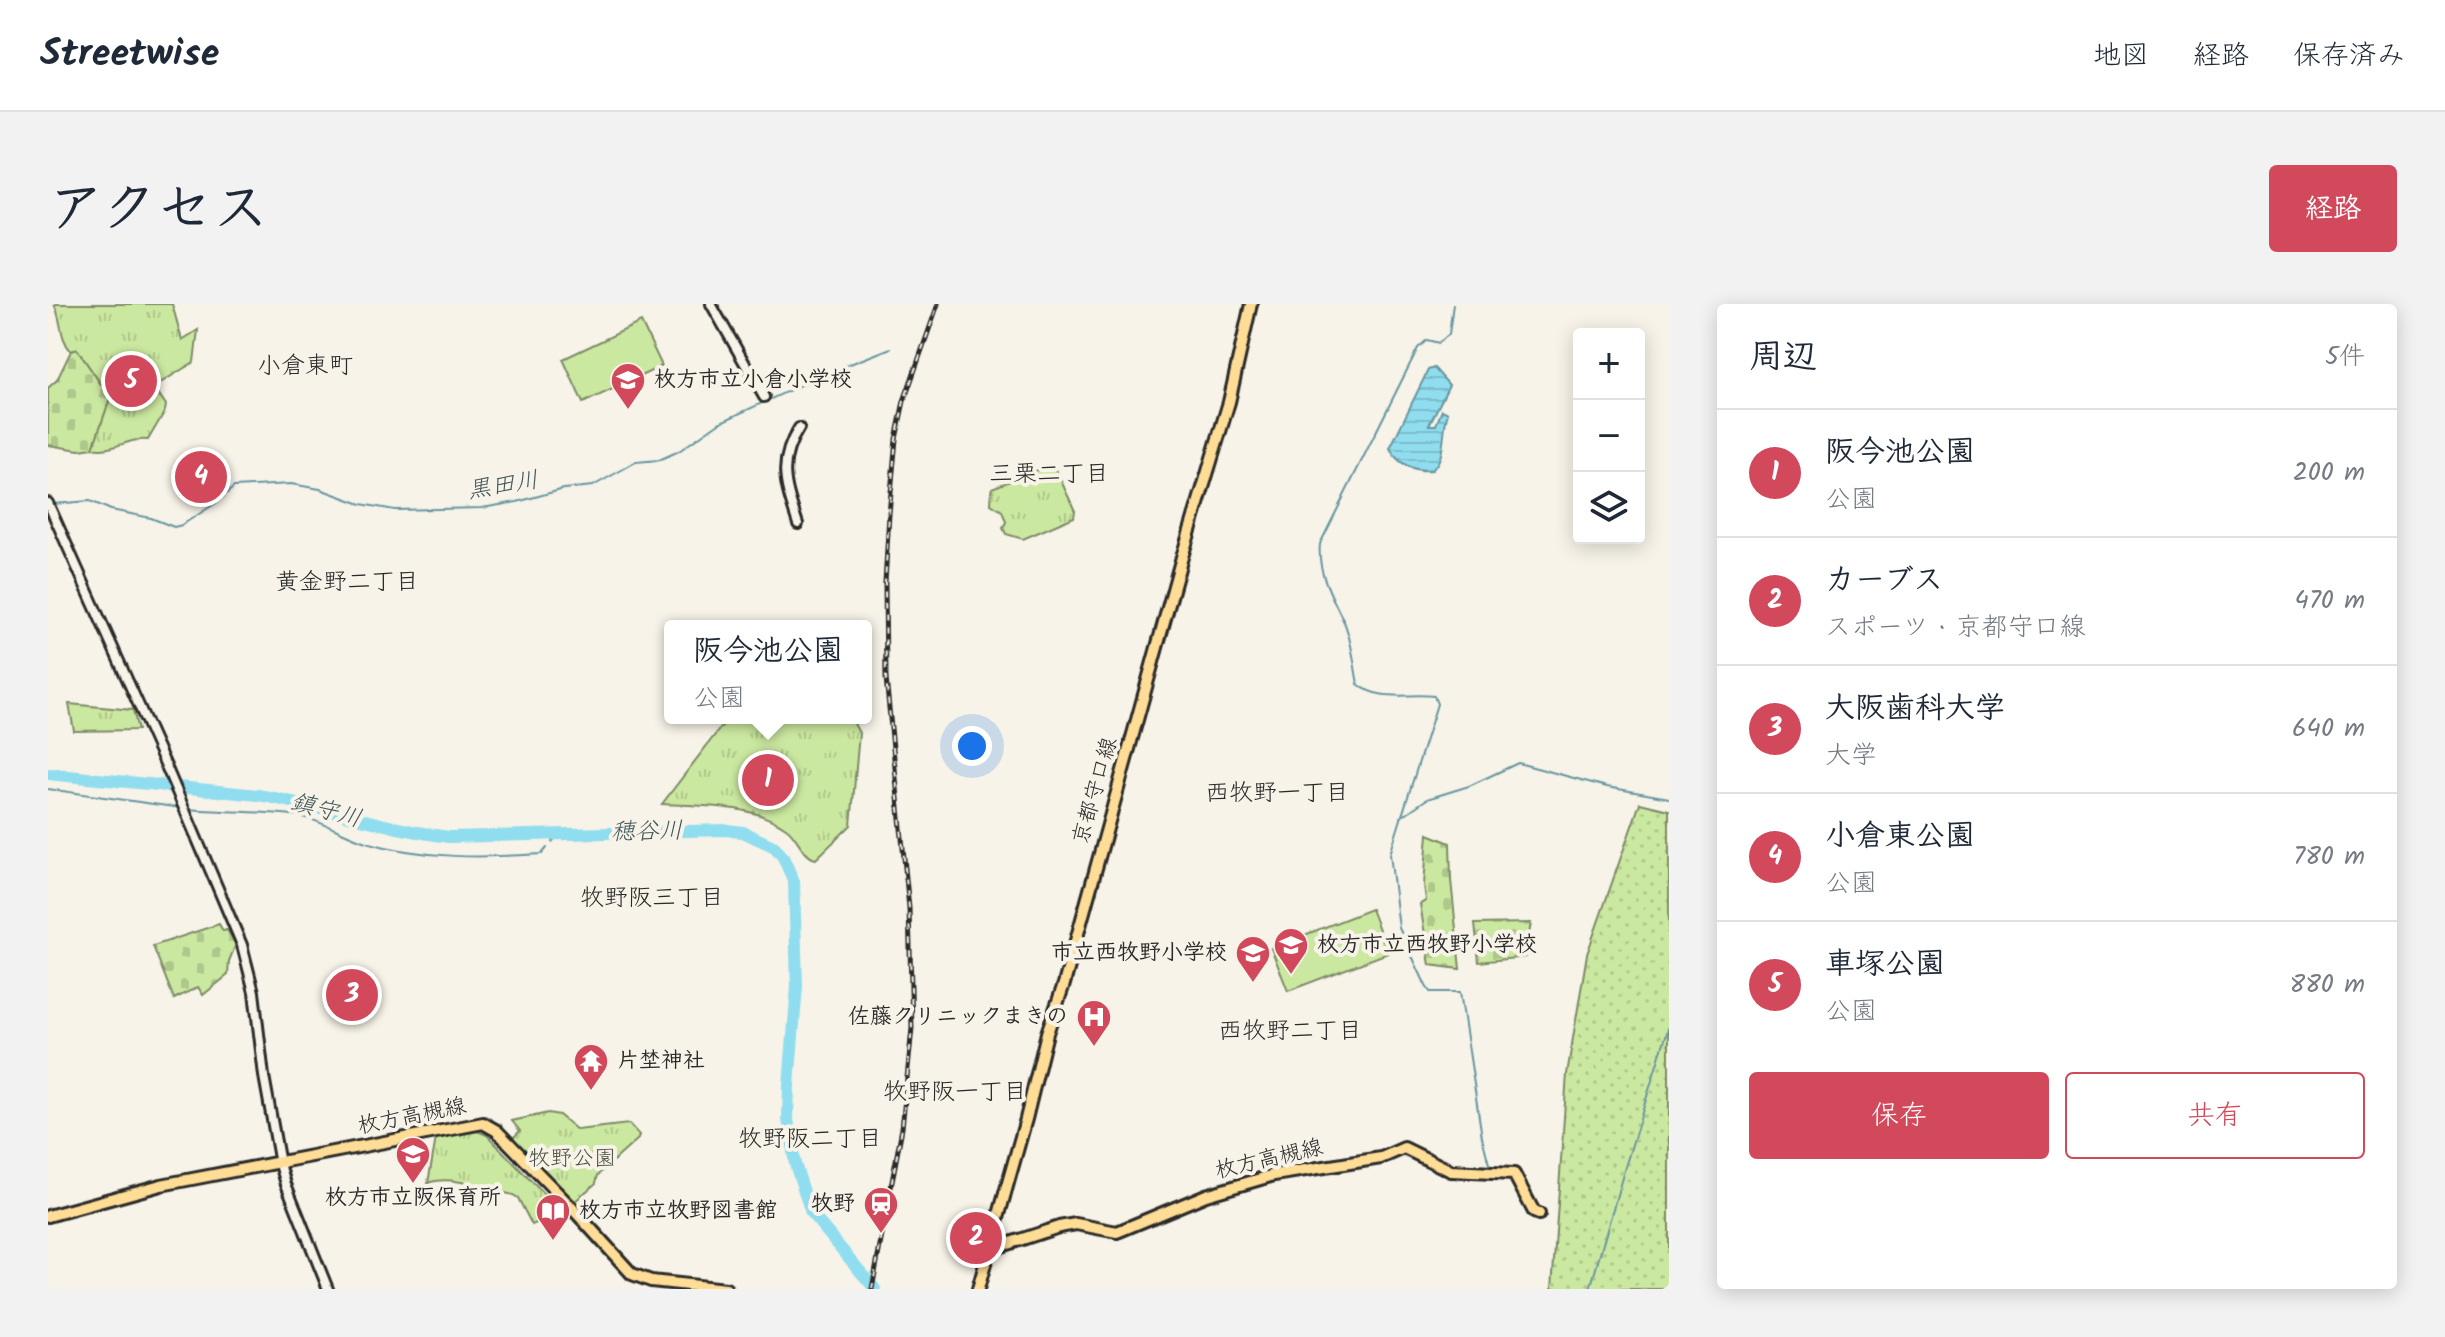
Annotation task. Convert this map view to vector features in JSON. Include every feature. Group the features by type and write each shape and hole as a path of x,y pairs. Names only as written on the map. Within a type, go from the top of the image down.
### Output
{"main road":[{"name":"京都守口線","path":"978,1289 1047,1033 1064,984 1182,557 1229,402 1251,304"},
{"name":"枚方高槻線","path":"48,1216 161,1185 483,1123 497,1131 632,1274 651,1281 726,1289"},
{"name":"枚方高槻線","path":"989,1250 1076,1224 1117,1232 1206,1195 1274,1175 1381,1158 1404,1148 1451,1171 1514,1174 1534,1212 1539,1214"}],"street":[{"path":"711,304 764,397"},
{"path":"798,524 784,468 788,447 799,428"},
{"path":"49,505 227,904 248,966 280,1164 328,1289"}],"green space":[{"path":"54,304 172,304 182,340 198,330 194,362 154,387 166,405 148,440 93,448 113,390 103,387 77,349 71,351 67,346"},
{"path":"641,322 662,366 583,403 563,359"},
{"path":"77,349 103,387 113,390 93,448 79,450 48,445 48,388 57,380 71,351"},
{"path":"1048,466 1056,470 1075,511 1074,517 1023,539 1006,534 1002,511 991,504 992,488"},
{"path":"69,704 133,710 138,730 74,731"},
{"path":"723,724 854,724 859,733 851,825 816,859 807,854 786,828 758,814 709,806 662,804"},
{"path":"1640,803 1669,810 1669,1289 1552,1289 1567,1074 1587,954"},
{"path":"1428,834 1450,843 1460,969 1430,965 1420,904 1426,901 1424,885"},
{"path":"1371,909 1388,953 1288,991 1271,948"},
{"path":"1531,923 1525,957 1479,962 1475,924"},
{"path":"219,924 236,944 229,961 228,975 203,995 198,987 174,999 153,946"},
{"name":"牧野公園","path":"548,1113 559,1115 577,1130 629,1124 639,1135 638,1139 598,1175 596,1183 573,1203 511,1140 520,1131 512,1121"},
{"name":"牧野公園","path":"477,1131 487,1135 560,1211 532,1225 518,1198 513,1195 448,1180 428,1183 436,1138"}],"water":[{"path":"1434,368 1449,385 1429,425 1436,425 1442,410 1448,413 1437,464 1432,470 1419,470 1402,463 1390,448 1428,370"}],"waterway":[{"path":"1453,304 1449,334 1439,343 1427,340 1418,348 1320,544 1320,555 1326,584 1349,636 1358,684 1366,690 1384,695 1434,696 1437,704 1390,854 1399,928 1426,986 1430,992 1460,992 1482,1137 1490,1168"},
{"name":"黒田川","path":"53,504 90,501 174,527 216,503 234,487 291,484 320,489 361,504 395,510 482,508 517,502 564,489 593,486 636,462 659,460 679,451 719,423 827,373 891,348"},
{"path":"1401,817 1427,799 1469,786 1518,763 1607,787 1669,798"},
{"name":"穂谷川","path":"48,774 258,795 401,829 449,837 727,830 743,832 775,847 794,882 797,986 788,1119 795,1164 811,1213 875,1289"},
{"name":"鎮守川","path":"48,789 181,808"},
{"name":"鎮守川","path":"188,809 292,815 366,842 410,852 520,855 542,854 547,848"},
{"name":"鎮守川","path":"552,842 557,836"},
{"path":"1590,1289 1669,1026"}],"railway":[{"path":"872,1289 902,1128 912,1028 909,908 886,678 885,583 889,514 896,439 904,401 938,304"}],"place":[{"name":"車塚公園","path":"131,381"},
{"name":"枚方市立小倉小学校","path":"628,411"},
{"name":"小倉東公園","path":"201,477"},
{"name":"阪今池公園","path":"768,780"},
{"name":"枚方市立西牧野小学校","path":"1291,976"},
{"name":"市立西牧野小学校","path":"1253,984"},
{"name":"大阪歯科大学","path":"352,995"},
{"name":"佐藤クリニックまきの","path":"1094,1048"},
{"name":"片埜神社","path":"591,1092"},
{"name":"枚方市立阪保育所","path":"413,1185"},
{"name":"牧野","path":"881,1235"},
{"name":"カーブス","path":"976,1238"},
{"name":"枚方市立牧野図書館","path":"553,1242"}],"district":[{"name":"小倉東町","path":"305,366"},
{"name":"三栗二丁目","path":"1049,474"},
{"name":"黄金野二丁目","path":"347,582"},
{"name":"西牧野一丁目","path":"1277,793"},
{"name":"牧野阪三丁目","path":"652,898"},
{"name":"西牧野二丁目","path":"1290,1031"},
{"name":"牧野阪一丁目","path":"955,1092"},
{"name":"牧野阪二丁目","path":"810,1139"}]}
